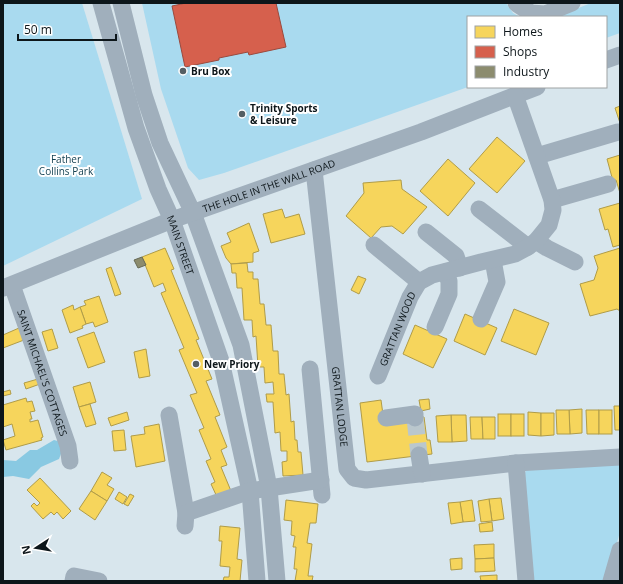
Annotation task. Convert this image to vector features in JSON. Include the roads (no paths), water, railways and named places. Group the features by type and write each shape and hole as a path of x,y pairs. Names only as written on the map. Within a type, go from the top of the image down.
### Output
{"street":[{"name":"MAIN STREET","path":"101,3 136,128 158,189 172,220 221,361 250,491 257,581"},
{"path":"121,3 150,115 160,143 192,212 241,345 269,488 277,581"},
{"path":"516,3 531,13 544,14 572,3"},
{"path":"607,60 620,55"},
{"name":"THE HOLE IN THE WALL ROAD","path":"8,287 192,212 421,132 534,88"},
{"name":"GRATTAN WOOD","path":"378,376 410,297 419,282 432,275 516,254 532,244 549,225 553,210 552,200 515,95"},
{"path":"537,156 618,132"},
{"name":"GRATTAN LODGE","path":"314,170 347,469 354,478 366,480 516,463 620,456"},
{"path":"552,200 608,184"},
{"path":"479,209 532,244 547,248 575,262"},
{"path":"426,232 456,256 449,281 449,294 435,327"},
{"name":"GRATTAN WOOD","path":"374,245 419,282"},
{"path":"481,319 496,282 493,260"},
{"name":"SAINT MICHAEL'S COTTAGES","path":"8,287 68,446 70,462"},
{"path":"169,415 186,520 250,491 269,488 321,487 310,369"},
{"path":"386,418 415,414 415,418"},
{"path":"420,455 422,474"},
{"path":"516,463 526,581"},
{"path":"612,581 620,550"},
{"path":"73,581 74,576 99,581"}],"tunnel":[{"path":"415,418 419,455"}],"place":[{"name":"Bru Box","path":"183,71"},
{"name":"Trinity Sports & Leisure","path":"242,114"},
{"name":"New Priory","path":"196,364"}],"park label":[{"name":"Father Collins Park","path":"66,164"}]}
